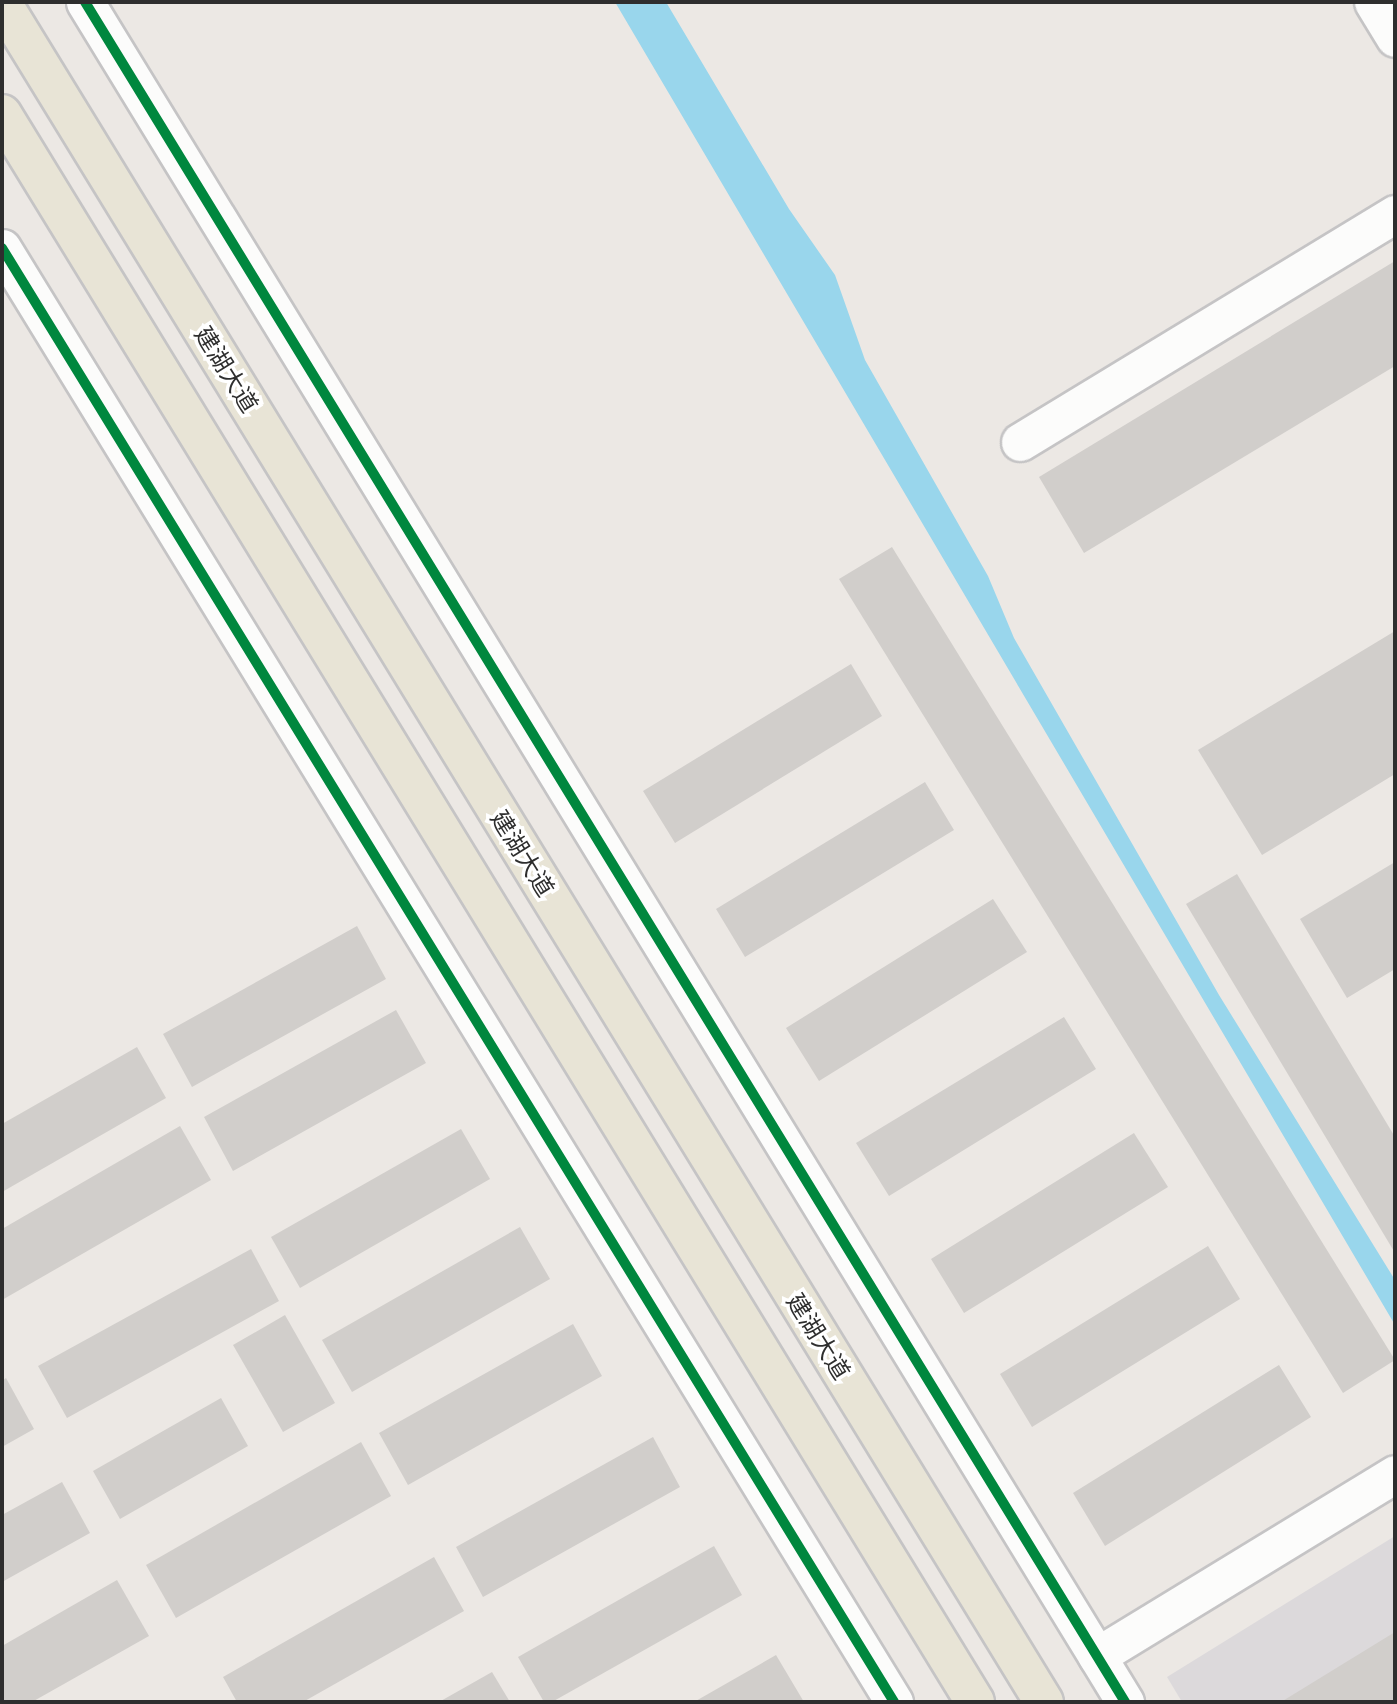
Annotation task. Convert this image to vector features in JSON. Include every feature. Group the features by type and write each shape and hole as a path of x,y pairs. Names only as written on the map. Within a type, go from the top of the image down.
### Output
{"main road":[{"name":"建湖大道","path":"2,3 1044,1702"},
{"path":"2,114 975,1702"}],"street":[{"path":"85,2 1125,1702"},
{"path":"1373,2 1395,38"},
{"path":"1020,442 1395,214"},
{"path":"2,248 894,1702"},
{"path":"1097,1656 1395,1474"}],"shaded area":[{"path":"1395,1536 1395,1702 1182,1702 1167,1677"}],"water":[{"path":"615,2 666,2 789,209 835,275 865,360 988,576 1014,638 1219,995 1395,1280 1395,1325"}],"building":[{"path":"1395,261 1395,366 1084,553 1039,477"},
{"path":"892,547 1395,1360 1343,1393 839,579"},
{"path":"1395,631 1395,774 1262,855 1198,750"},
{"path":"851,664 882,716 675,843 643,791"},
{"path":"925,782 954,830 745,957 716,909"},
{"path":"1395,862 1395,969 1347,998 1300,919"},
{"path":"1237,874 1395,1137 1395,1253 1186,904"},
{"path":"993,899 1027,952 819,1081 786,1028"},
{"path":"357,926 386,979 192,1087 163,1034"},
{"path":"396,1010 426,1063 233,1171 204,1117"},
{"path":"1064,1017 1096,1069 889,1196 856,1143"},
{"path":"137,1047 166,1098 2,1192 2,1124"},
{"path":"180,1126 211,1180 2,1300 2,1229"},
{"path":"461,1129 490,1179 300,1288 271,1237"},
{"path":"1134,1133 1168,1187 964,1313 931,1259"},
{"path":"520,1227 550,1279 352,1392 322,1340"},
{"path":"1208,1246 1240,1299 1032,1427 1000,1374"},
{"path":"251,1249 279,1301 67,1418 38,1366"},
{"path":"285,1315 335,1403 283,1432 233,1345"},
{"path":"573,1324 602,1376 408,1485 379,1433"},
{"path":"1279,1365 1311,1417 1105,1546 1073,1493"},
{"path":"6,1378 34,1429 2,1447 2,1381"},
{"path":"221,1398 248,1446 120,1519 93,1471"},
{"path":"653,1437 680,1487 483,1597 456,1547"},
{"path":"361,1442 391,1496 176,1618 146,1565"},
{"path":"62,1482 90,1533 2,1582 2,1515"},
{"path":"714,1546 742,1595 552,1702 544,1702 518,1657"},
{"path":"434,1557 464,1611 303,1702 237,1702 223,1677"},
{"path":"117,1580 149,1636 32,1702 2,1702 2,1646"},
{"path":"1395,1632 1395,1702 1281,1702"},
{"path":"776,1655 804,1702 694,1702"},
{"path":"492,1672 510,1702 439,1702"}],"cycle path":[{"path":"85,2 1125,1702"},
{"path":"2,248 894,1702"}]}
